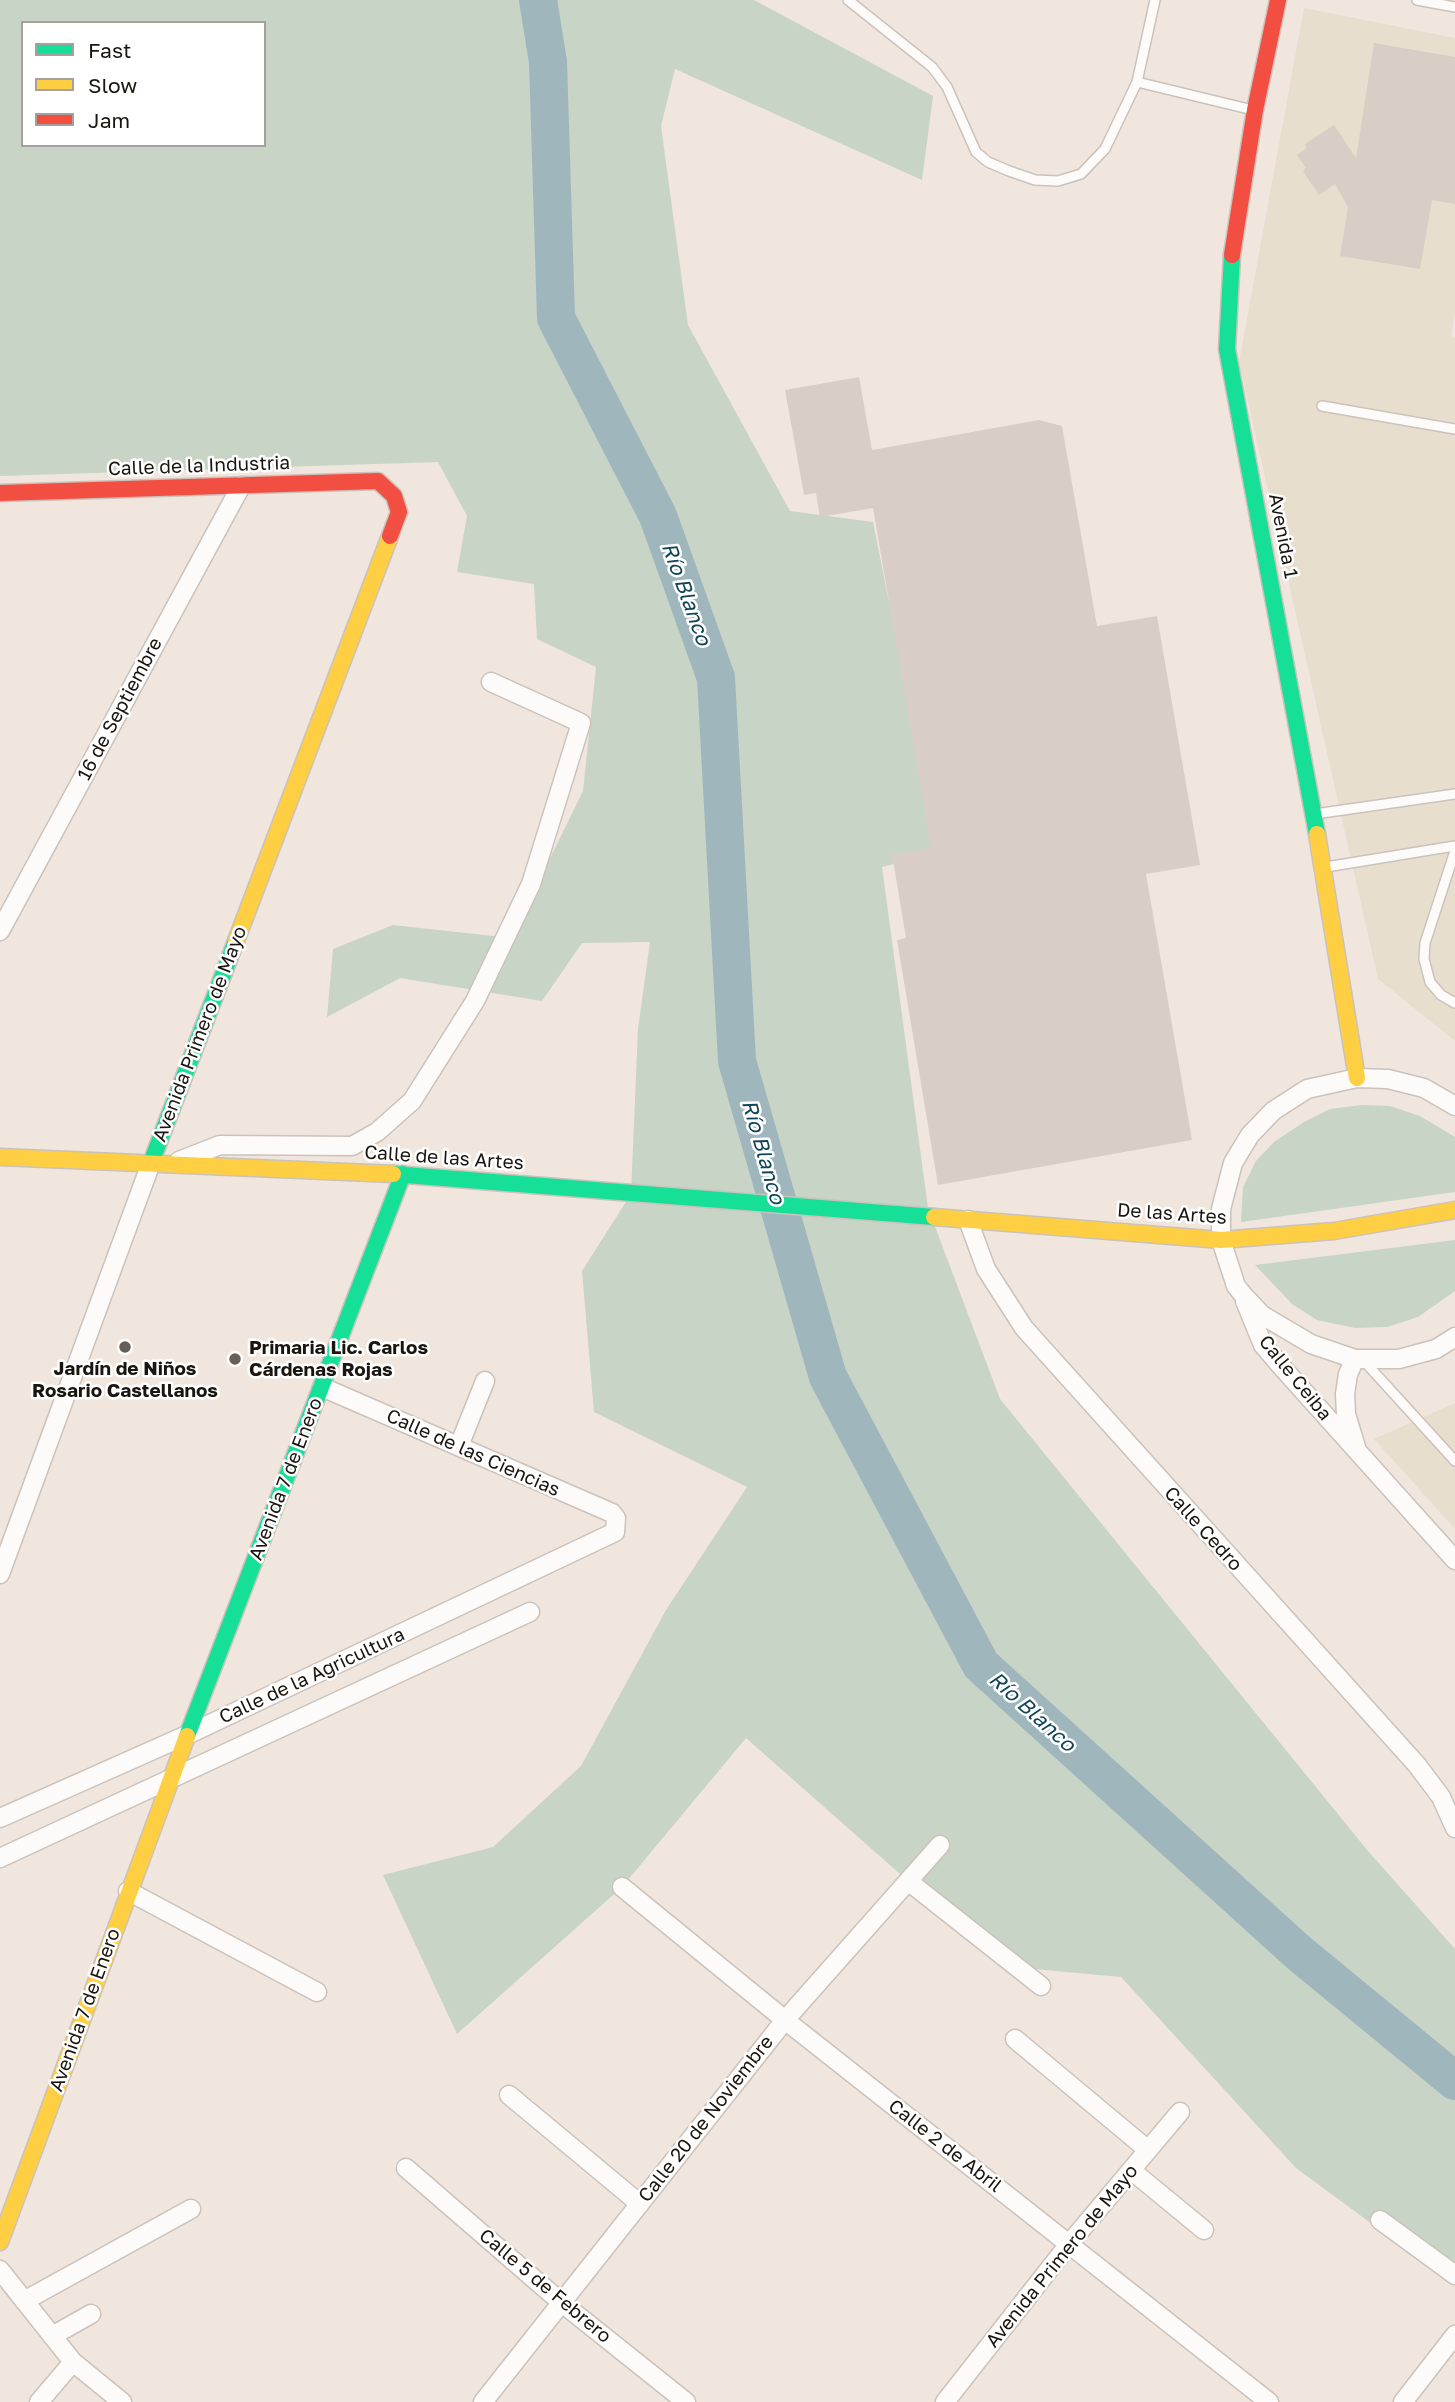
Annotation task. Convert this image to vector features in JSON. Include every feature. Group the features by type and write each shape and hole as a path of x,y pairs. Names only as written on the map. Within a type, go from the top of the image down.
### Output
{"street":[{"name":"Avenida 1","path":"1279,0 1255,110 1231,262 1227,349 1324,867 1357,1078"},
{"name":"Calle de la Industria","path":"0,493 378,481 394,496"},
{"name":"16 de Septiembre","path":"0,931 241,486"},
{"name":"Avenida Primero de Mayo","path":"0,1574 150,1163 399,512 394,496"},
{"path":"170,1164 220,1145 352,1146 377,1132 412,1101 475,1000 531,884 581,723 491,682"},
{"path":"1220,1240 1221,1209 1233,1163 1250,1135 1273,1111 1307,1089 1357,1078 1388,1079 1424,1088 1455,1106"},
{"name":"Calle de las Artes","path":"0,1157 403,1174 884,1213"},
{"name":"Avenida 7 de Enero","path":"0,2242 128,1891 403,1174"},
{"name":"De las Artes","path":"884,1213 1220,1240 1334,1231 1455,1210"},
{"name":"Calle Cedro","path":"968,1220 986,1269 1024,1328 1417,1765 1441,1797 1455,1828"},
{"name":"Calle Ceiba","path":"1220,1240 1236,1286 1244,1296 1264,1345 1358,1454 1455,1560"},
{"path":"1244,1296 1262,1315 1286,1331 1359,1359 1399,1359 1436,1349 1455,1337"},
{"name":"Calle Ceiba","path":"1358,1454 1346,1414 1345,1394 1348,1374 1359,1359"},
{"path":"459,1446 485,1381"},
{"name":"Calle de las Ciencias","path":"321,1387 612,1513 617,1525"},
{"name":"Calle de la Agricultura","path":"0,1818 187,1740 609,1537 617,1525"},
{"name":"Calle de la Agricultura","path":"0,1858 174,1771 530,1612"},
{"name":"Calle 20 de Noviembre","path":"483,2402 785,2020 940,1845"},
{"path":"908,1881 1041,1986"},
{"name":"Calle 2 de Abril","path":"622,1887 785,2020 1269,2402"},
{"path":"128,1891 317,1992"},
{"path":"1015,2039 1148,2150"},
{"path":"509,2095 640,2204"},
{"name":"Avenida Primero de Mayo","path":"945,2402 1069,2244 1180,2112"},
{"name":"Calle 5 de Febrero","path":"406,2168 562,2303 686,2402"},
{"path":"1131,2170 1204,2230"},
{"path":"24,2301 191,2209"},
{"path":"1380,2220 1455,2275"},
{"path":"0,2270 73,2362 122,2402"},
{"path":"52,2336 91,2314"},
{"path":"1403,2402 1455,2335"},
{"path":"39,2402 73,2362"}],"lane":[{"path":"848,0 932,67 947,88 976,152 988,162 1035,180 1058,181 1081,174 1094,164 1105,149 1137,82 1155,0"},
{"path":"1418,0 1455,7"},
{"path":"1137,82 1255,110"},
{"path":"1322,406 1455,429"},
{"path":"1314,814 1455,794"},
{"path":"1324,867 1455,849 1425,943 1424,959 1430,982 1441,995 1455,1003"},
{"path":"1359,1359 1455,1461"}],"shaded area":[{"path":"1304,8 1455,38 1455,311 1451,337 1455,338 1455,1041 1378,979 1239,362"},
{"path":"1455,1403 1455,1529 1374,1439"}],"green space":[{"path":"0,0 754,0 933,96 922,180 675,69 661,126 688,325 790,511 873,522 939,852 882,867 928,1208 1000,1399 1368,1851 1455,1949 1455,2285 1296,2168 1121,1977 1034,1969 908,1881 746,1738 622,1887 457,2034 383,1875 493,1847 581,1766 666,1610 747,1487 594,1412 582,1271 631,1194 638,1029 650,942 582,943 542,1001 400,978 327,1017 333,949 393,925 511,938 583,791 596,667 537,639 534,584 457,572 467,516 438,462 0,476"},
{"path":"1362,1105 1390,1106 1420,1116 1455,1137 1455,1192 1241,1222 1243,1187 1256,1161 1274,1142 1330,1109"},
{"path":"1455,1240 1455,1291 1418,1317 1387,1327 1355,1328 1317,1320 1292,1304 1255,1265"}],"building":[{"path":"1374,43 1455,57 1455,204 1432,200 1420,269 1340,256 1348,207 1335,184 1319,195 1303,171 1306,168 1297,155 1307,148 1305,144 1334,125 1356,158"},
{"path":"859,377 872,450 1039,420 1062,426 1097,626 1157,616 1200,865 1146,874 1192,1140 938,1185 897,940 906,938 892,854 931,848 873,508 820,517 816,493 804,495 785,390"}],"waterway":[{"name":"Río Blanco","path":"538,0 548,62 556,318 658,516 716,678 737,1061 828,1377 981,1665 1299,1953 1455,2081"}],"traffic: fast":[{"path":"1232,255 1227,349 1317,834"},
{"path":"151,1163 236,941"},
{"path":"393,1174 934,1217"},
{"path":"187,1736 403,1174"}],"traffic: slow":[{"path":"236,941 390,536"},
{"path":"1317,834 1357,1078"},
{"path":"0,1157 393,1174"},
{"path":"934,1217 1221,1240 1334,1231 1455,1210"},
{"path":"0,2242 187,1736"}],"traffic: jam":[{"path":"1232,255 1255,110 1278,0"},
{"path":"0,493 378,481 394,496 399,512 390,536"}],"place":[{"name":"Jardín de Niños Rosario Castellanos","path":"125,1347"},
{"name":"Primaria Lic. Carlos Cárdenas Rojas","path":"235,1359"}]}
